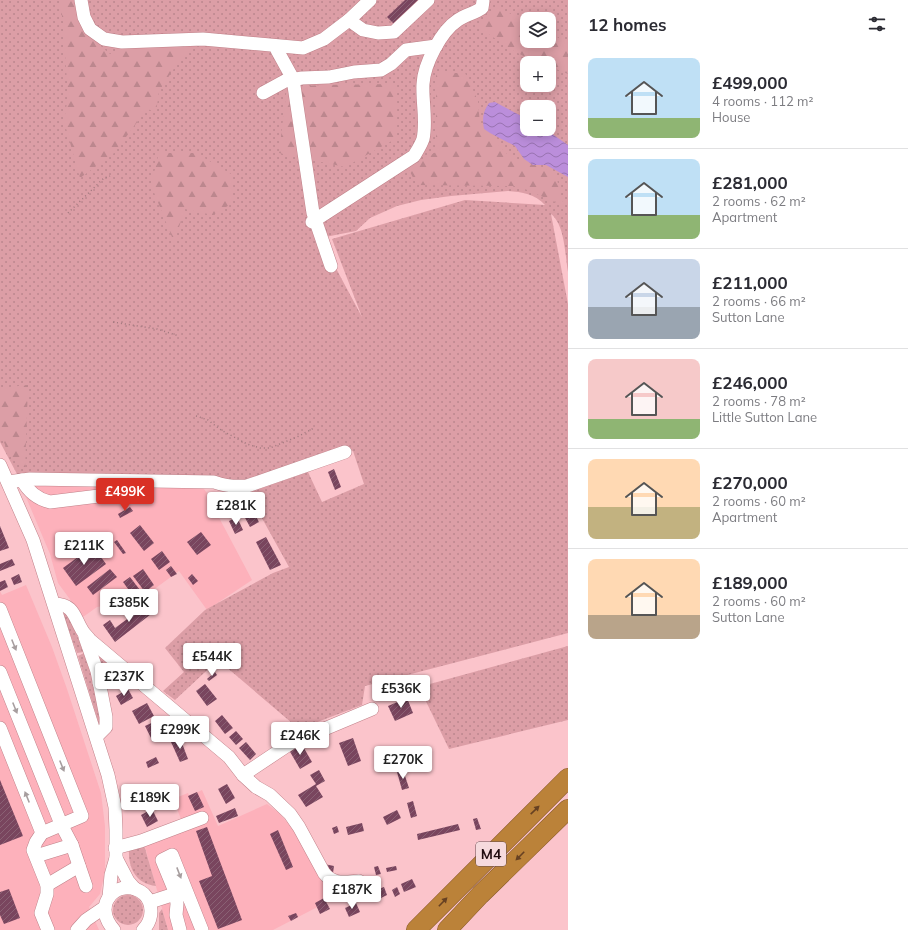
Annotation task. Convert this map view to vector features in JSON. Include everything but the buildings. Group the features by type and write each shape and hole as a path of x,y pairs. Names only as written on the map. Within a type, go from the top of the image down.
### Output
{"highway":[{"name":"M4","path":"416,930 568,778"},
{"name":"M4","path":"447,930 568,809"}],"street":[{"path":"81,0 84,17 90,29 104,39 122,42 203,39 303,48 324,39 349,20 370,0"},
{"path":"349,20 362,30 394,32 428,0"},
{"path":"314,221 414,156 423,141 425,122 423,82 427,66 444,33 458,20 474,14 482,8 482,0"},
{"path":"263,93 285,81 293,79 329,77 354,72 381,70 391,64 406,50 436,46"},
{"path":"278,50 293,79 314,221 331,266"},
{"path":"8,482 30,479 214,482 236,487 247,486 345,452"},
{"path":"0,466 33,540 108,775 115,807 115,853 105,918 114,930"},
{"path":"22,480 27,489 42,500 50,502 116,494"},
{"path":"54,604 61,604 70,609 82,631 93,659 99,682 106,724 103,730 96,736"},
{"path":"0,609 82,816 42,833 33,850 47,885 47,894 41,913 48,930"},
{"path":"82,631 126,672 229,757 243,775 256,787 270,795 290,814 299,826 324,873 329,879 338,882 359,881"},
{"path":"0,672 75,855 86,886"},
{"path":"99,682 107,682 126,672"},
{"path":"243,775 290,743 372,709"},
{"path":"0,728 42,833"},
{"path":"115,853 140,841 202,818"},
{"path":"115,853 128,881 135,889"},
{"path":"36,856 75,855"},
{"path":"47,885 75,855"},
{"path":"79,930 86,920 107,902 112,893 122,888 135,889 141,892 150,902 151,908 148,927"},
{"path":"150,902 181,892"},
{"path":"180,930 176,915 177,904 181,892"},
{"path":"181,892 202,930"}],"path":[{"path":"68,213 104,178 110,176"},
{"path":"113,322 157,329 179,336"},
{"path":"196,416 208,420 221,430 248,444 260,448 270,448 314,428"}],"shaded area":[{"path":"25,485 201,485 218,508 215,510 252,580 207,610 179,571 138,601 97,607 83,617 58,583 50,554 23,490"},
{"path":"26,585 52,647 101,793 105,826 105,872 100,894 89,907 99,930 0,930 0,591 2,595"},
{"path":"202,790 218,826 267,804 279,813 297,834 333,899 273,930 168,930 142,836 181,819 173,799 188,793 189,796"}],"green space":[{"path":"0,0 568,0 568,272 562,233 556,219 551,214 568,304 568,633 365,686 362,705 299,729 218,660 175,700 163,691 184,672 165,648 205,610 273,573 289,567 248,493 308,472 322,502 364,484 353,451 234,497 228,487 25,476 17,474 0,442","holes":["508,191 533,196 545,205 465,200 332,239 362,317 331,259 315,239 356,231 370,218 397,206 421,200"]},
{"path":"59,0 75,0 85,33 110,54 152,36 195,44 181,58 159,91 156,112 147,109 114,153 80,178 64,121 68,97 63,22"},
{"path":"497,7 520,18 520,48 556,48 556,36 568,44 568,74 556,69 556,56 523,56 477,26"},
{"path":"436,73 465,73 478,101 480,125 509,156 555,172 564,206 518,186 417,185 408,168 436,152"},
{"path":"396,84 397,138 345,167 279,153 287,87"},
{"path":"159,153 196,153 231,174 231,204 213,215 185,209 174,242 151,185"},
{"path":"28,385 25,469 12,459 0,434 0,388"},
{"path":"63,614 68,614 84,652 77,653"},
{"path":"568,646 568,720 449,749 419,687"},
{"path":"93,647 118,669 105,678"},
{"path":"84,653 95,687 103,725 99,724 78,656"},
{"path":"144,845 156,886 149,885 138,878 130,863 129,850"},
{"path":"128,895 138,900 143,910 138,920 128,925 118,920 113,910 118,900"},
{"path":"162,909 168,930 159,930 159,913"}],"water":[{"path":"495,102 520,115 520,136 555,136 568,145 568,177 546,165 533,165 524,159 515,146 484,129 484,112 489,103"}]}
